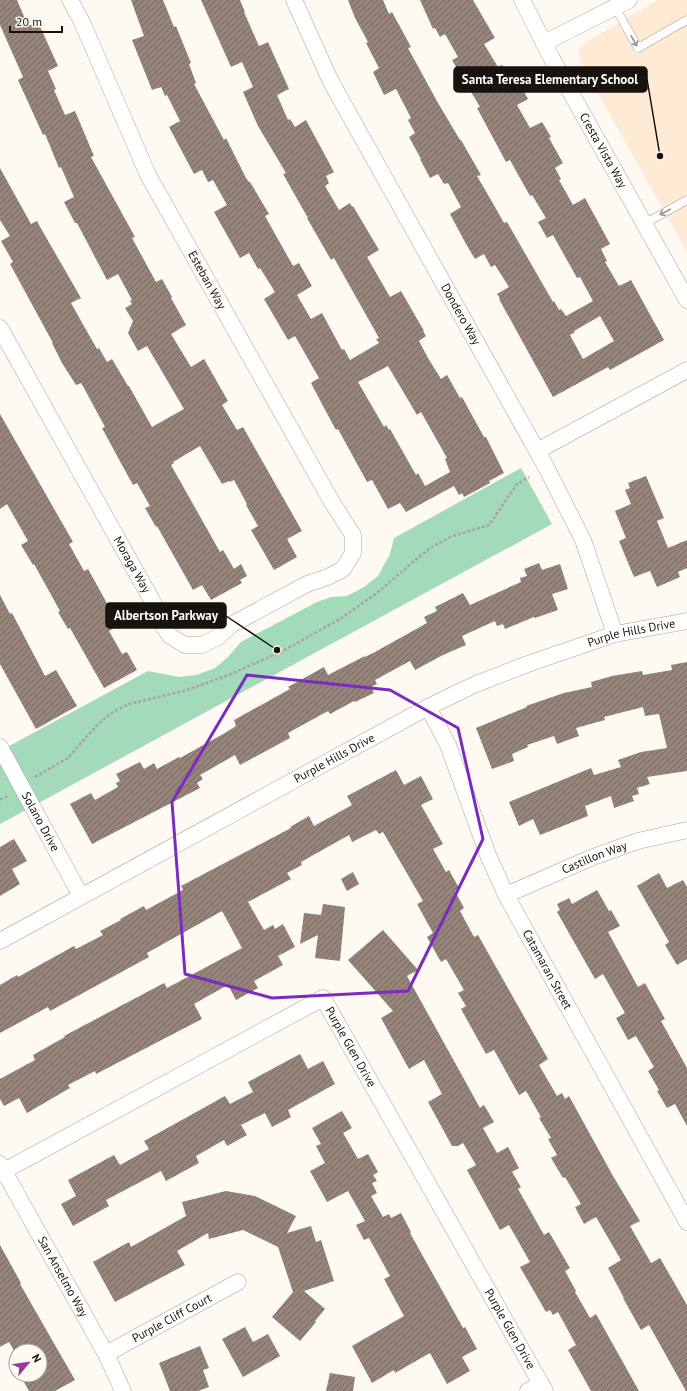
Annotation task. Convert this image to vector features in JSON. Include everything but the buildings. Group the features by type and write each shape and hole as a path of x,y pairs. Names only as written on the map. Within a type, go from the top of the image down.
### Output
{"street":[{"name":"Esteban Way","path":"70,0 82,22 148,175 333,504 353,535 352,553"},
{"name":"Dondero Way","path":"294,0 331,82 538,451 583,540 615,634"},
{"name":"Cresta Vista Way","path":"522,0 544,43 687,300"},
{"path":"544,43 629,0"},
{"name":"Moraga Way","path":"0,328 154,604 160,621 170,636 185,645 202,645 218,637 231,625 279,599 307,584 343,569 352,553"},
{"path":"538,451 687,370"},
{"name":"Purple Hills Drive","path":"0,941 428,707 476,684 525,665 615,634 687,621"},
{"name":"Catamaran Street","path":"428,707 448,745 488,855 506,895 687,1222"},
{"name":"Solano Drive","path":"0,748 81,896"},
{"name":"Castillon Way","path":"506,895 600,854 638,841 687,830"},
{"name":"Purple Glen Drive","path":"2,1168 323,998 538,1389"},
{"name":"San Anselmo Way","path":"2,1168 106,1354 123,1391"},
{"name":"Purple Cliff Court","path":"106,1354 238,1282"}],"lane":[{"path":"615,7 638,48 687,20"},
{"path":"644,224 687,200"}],"path":[{"path":"0,800 68,758 98,724 113,712 129,704 184,691 226,676 281,652 340,618 377,593 435,544 453,536 489,525 516,485 529,477"}],"highlighted area":[{"path":"247,675 390,690 458,728 483,839 408,991 272,998 185,974 172,802"}],"shaded area":[{"path":"658,0 687,0 687,252 580,61 579,50 585,43"}],"green space":[{"path":"521,468 552,524 0,824 0,751 148,671 179,677 196,675 215,668 228,657 241,642 317,602 331,597 347,596 364,587 378,576 390,554 394,538"}],"place":[{"name":"Santa Teresa Elementary School","path":"660,156"},
{"name":"Albertson Parkway","path":"277,650"}]}
